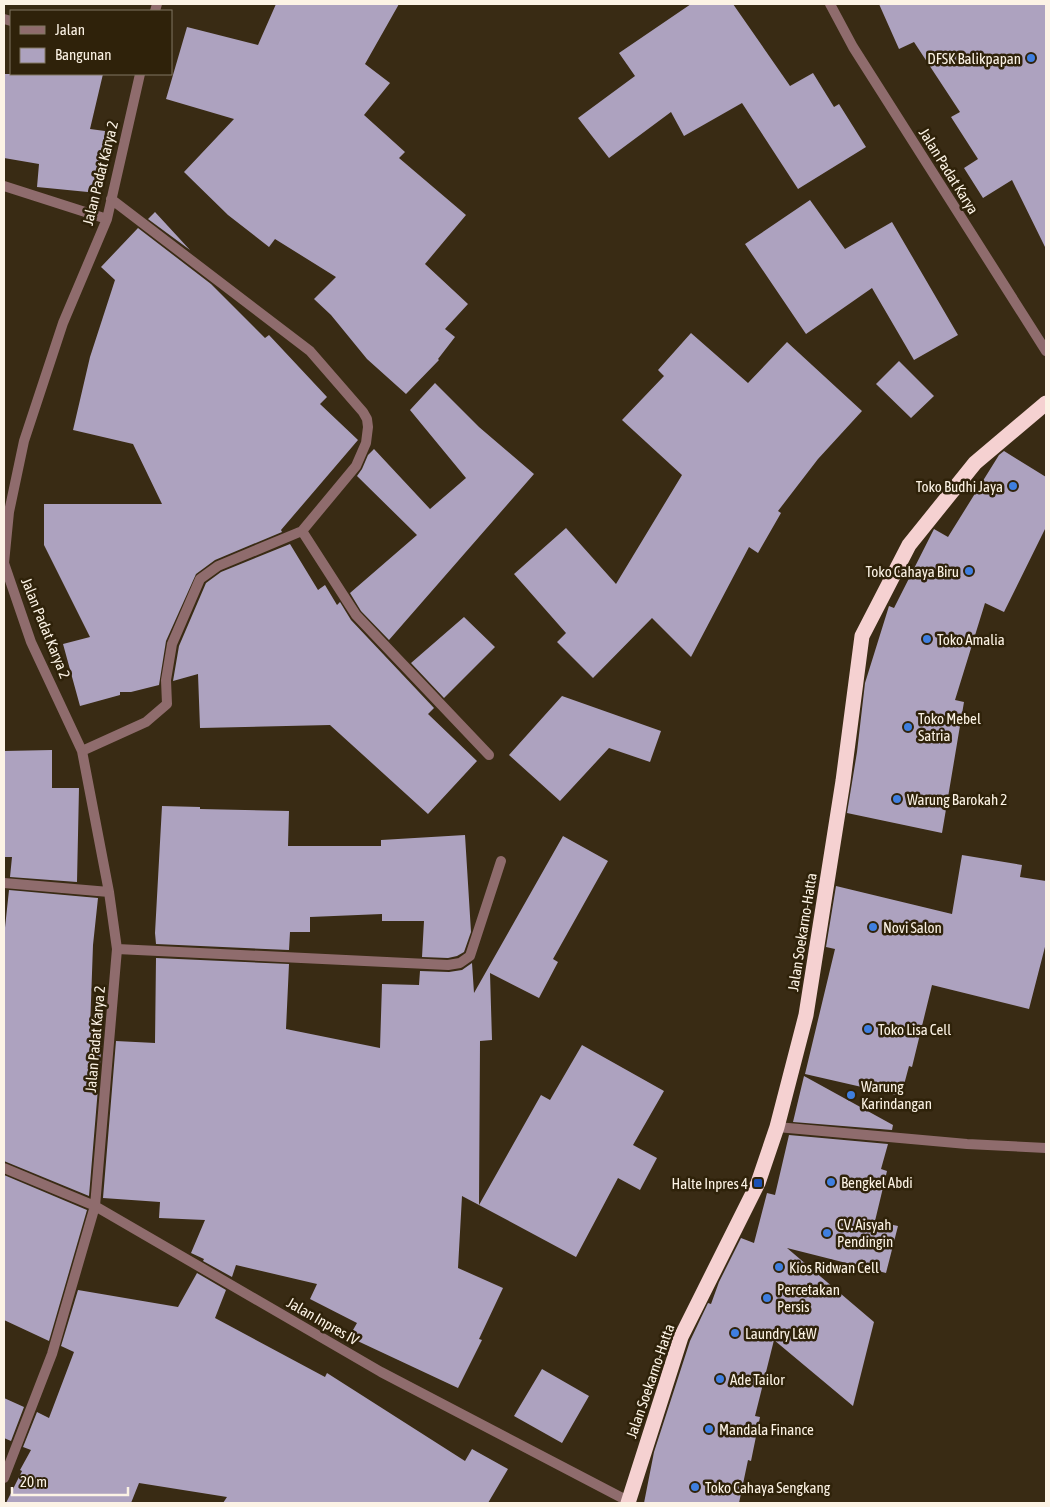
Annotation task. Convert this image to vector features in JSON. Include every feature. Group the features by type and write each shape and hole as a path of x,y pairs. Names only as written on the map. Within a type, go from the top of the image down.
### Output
{"highway":[{"name":"Jalan Soekarno-Hatta","path":"628,1502 681,1337 758,1183 777,1128 806,1015 844,781 862,636 909,545 975,463 1046,403"}],"street":[{"name":"Jalan Padat Karya","path":"830,4 858,56 1046,351"},
{"name":"Jalan Padat Karya 2","path":"4,1478 52,1354 95,1206 117,949 109,892 82,751 31,642 4,563 9,512 24,441 63,323 107,219 140,75"},
{"path":"4,186 107,219"},
{"path":"82,751 146,722 167,704 166,680 172,644 200,579 218,566 302,531 356,466 366,443 368,427 363,412 310,351 111,199"},
{"path":"302,531 356,614 489,755"},
{"path":"117,949 448,965 460,963 470,956 502,861"},
{"path":"4,883 109,892"},
{"path":"777,1128 967,1144 1046,1148"},
{"name":"Jalan Inpres IV","path":"4,1168 95,1206 381,1372 628,1502"}],"building":[{"path":"276,4 399,4 365,64 390,83 364,115 405,152 399,158 466,215 425,264 468,304 445,329 455,337 439,360 406,394 367,359 331,315 314,299 336,277 275,239 269,247 228,215 184,172 234,119 166,99 187,27 258,45"},
{"path":"691,4 733,4 790,86 813,73 834,107 839,104 866,147 798,189 742,103 684,136 671,112 609,158 578,118 635,76 619,53"},
{"path":"879,4 1046,4 1046,249 1012,180 983,198 964,168 978,159 951,117 960,112 914,42 899,49"},
{"path":"4,74 103,75 90,129 105,131 98,193 37,187 39,164 4,158"},
{"path":"810,200 845,249 892,222 958,335 914,360 872,288 806,334 745,244"},
{"path":"155,212 190,250 148,219"},
{"path":"138,228 211,284 265,338 269,335 327,397 320,404 358,440 281,530 282,532 215,560 196,574 166,641 159,685 131,692 120,692 120,695 80,706 63,644 90,637 44,545 44,504 162,504 133,444 73,430 90,357 115,280 101,267"},
{"path":"691,333 748,383 787,342 862,411 818,459 778,511 781,513 758,553 749,547 691,657 652,618 593,678 557,642 566,633 514,574 566,528 616,584 682,475 622,420 664,376 658,370"},
{"path":"899,361 934,396 911,418 876,384"},
{"path":"435,383 479,427 534,474 389,640 361,611 350,593 417,535 357,476 368,455 374,449 430,509 466,478 410,410"},
{"path":"1004,451 1046,477 1046,527 1004,612 985,603 955,700 964,702 942,833 847,813 857,752 865,683 889,606 894,608 934,529 948,537 999,455"},
{"path":"290,544 318,590 325,585 337,605 340,602 351,620 434,708 428,714 477,761 428,814 330,725 200,728 198,674 173,681 179,646 206,583 221,572"},
{"path":"464,617 495,647 444,698 411,663"},
{"path":"562,696 661,731 650,762 609,748 560,801 509,755"},
{"path":"52,750 52,788 79,788 77,882 10,877 12,857 4,857 4,751"},
{"path":"162,806 200,807 200,809 289,811 288,846 381,846 381,840 465,835 471,932 464,952 448,958 422,957 424,921 382,921 382,914 310,917 310,932 290,932 289,950 156,944"},
{"path":"563,836 608,861 553,959 558,962 539,998 490,973 492,1040 480,1041 479,1205 462,1196 458,1268 503,1288 479,1339 482,1340 458,1388 349,1337 357,1323 310,1299 317,1284 236,1265 232,1277 203,1261 204,1259 191,1253 205,1220 159,1218 160,1202 103,1198 116,1041 155,1043 156,958 289,964 286,1029 380,1048 382,984 419,985 420,971 449,972 462,970 472,963 474,993"},
{"path":"962,855 1022,865 1020,877 1046,881 1046,943 1029,1009 932,985 912,1067 909,1066 901,1096 805,1074 835,949 826,947 836,886 952,914"},
{"path":"9,890 98,898 93,945 90,1029 94,1029 94,1039 102,1040 89,1196 4,1161 4,937"},
{"path":"582,1045 664,1091 633,1145 657,1158 640,1190 618,1178 576,1257 479,1205 541,1095 550,1100"},
{"path":"804,1076 893,1125 892,1130 793,1122"},
{"path":"789,1135 888,1144 881,1169 887,1171 875,1221 898,1226 886,1273 787,1248 874,1322 853,1406 774,1340 755,1416 760,1417 751,1461 748,1460 739,1503 644,1503 654,1452 690,1341 708,1303 711,1304 719,1282 741,1238 754,1243 767,1193 775,1195"},
{"path":"4,1175 87,1210 49,1341 4,1320"},
{"path":"197,1273 226,1290 215,1318 325,1377 327,1373 465,1461 472,1449 508,1469 488,1503 223,1503 227,1497 139,1483 131,1503 6,1503 31,1450 23,1447 37,1412 49,1418 74,1352 61,1346 78,1290 178,1307"},
{"path":"542,1369 589,1396 562,1443 514,1416"},
{"path":"4,1398 24,1407 11,1441 4,1438"}],"place":[{"name":"DFSK Balikpapan","path":"1031,58"},
{"name":"Toko Budhi Jaya","path":"1013,486"},
{"name":"Toko Cahaya Biru","path":"969,571"},
{"name":"Toko Amalia","path":"927,639"},
{"name":"Toko Mebel Satria","path":"908,727"},
{"name":"Warung Barokah 2","path":"897,799"},
{"name":"Novi Salon","path":"873,927"},
{"name":"Toko Lisa Cell","path":"868,1029"},
{"name":"Warung Karindangan","path":"851,1095"},
{"name":"Bengkel Abdi","path":"831,1182"},
{"name":"Halte Inpres 4","path":"758,1183"},
{"name":"CV. Aisyah Pendingin","path":"827,1233"},
{"name":"Kios Ridwan Cell","path":"779,1267"},
{"name":"Percetakan Persis","path":"767,1298"},
{"name":"Laundry L&W","path":"735,1333"},
{"name":"Ade Tailor","path":"720,1379"},
{"name":"Mandala Finance","path":"709,1429"},
{"name":"Toko Cahaya Sengkang","path":"695,1487"}]}
